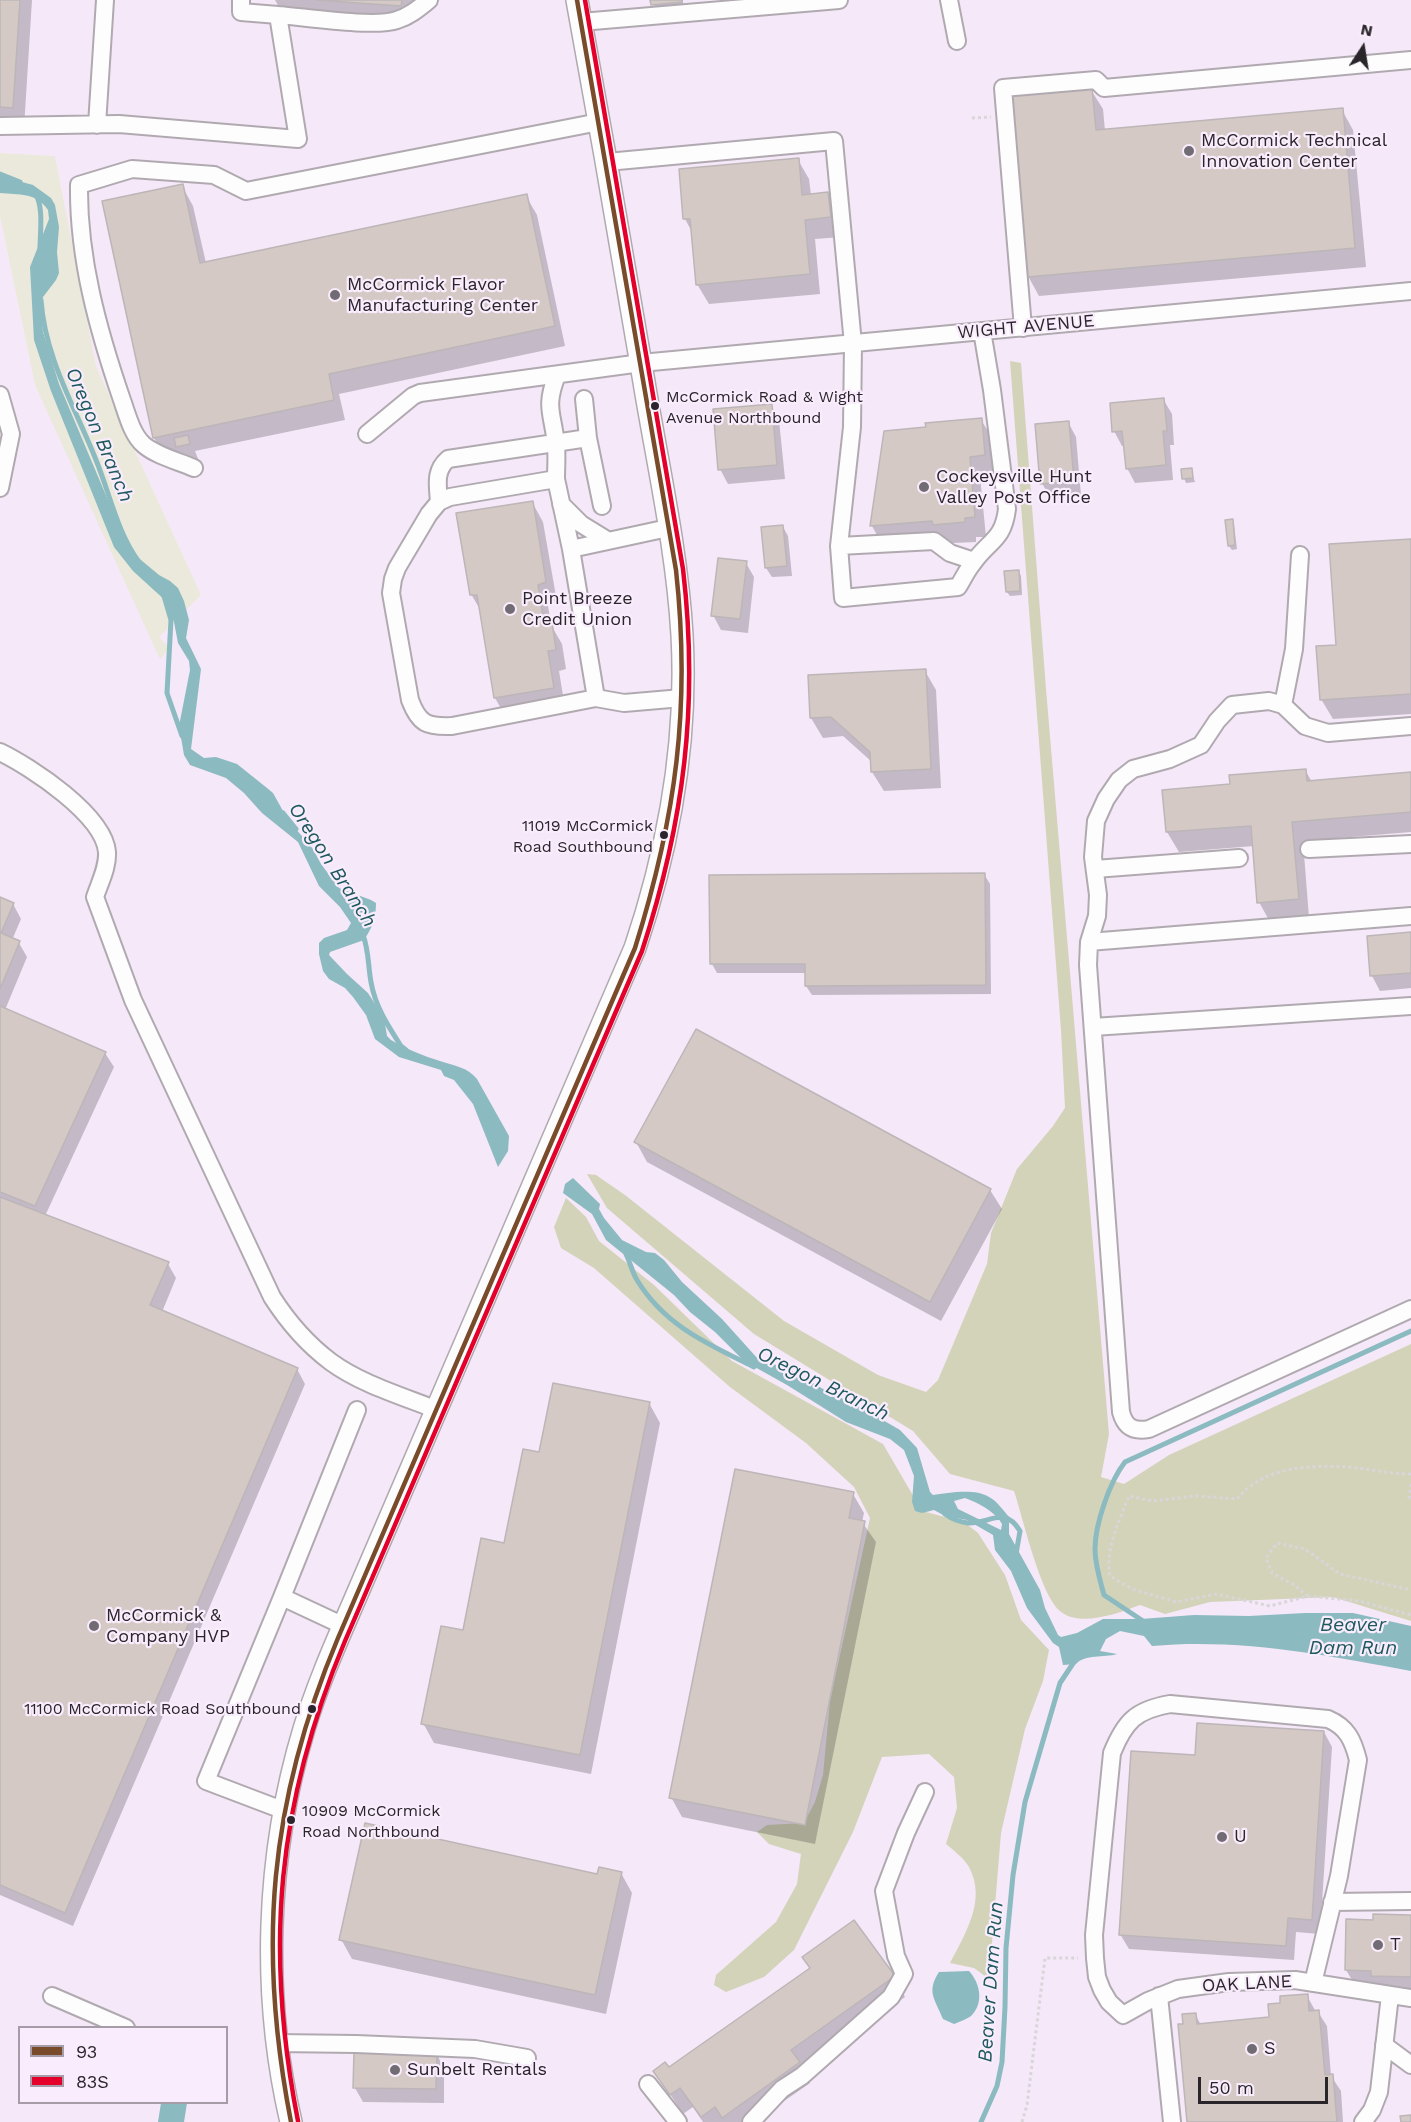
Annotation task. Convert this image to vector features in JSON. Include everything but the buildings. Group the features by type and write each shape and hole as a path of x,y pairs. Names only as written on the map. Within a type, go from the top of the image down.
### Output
{"main road":[{"path":"291,2122 281,2077 277,2043 272,1974 273,1915 285,1810 304,1730 317,1690 344,1626 634,948 652,893 668,828 677,771 682,698 682,634 678,591 607,162 577,0"}],"street":[{"path":"97,125 105,0"},
{"path":"241,0 241,12 370,22 395,21 412,14 429,0"},
{"path":"632,0 634,17"},
{"path":"581,22 634,17 705,6 838,0"},
{"path":"949,0 957,41"},
{"path":"0,126 119,124 298,139 278,15"},
{"path":"1023,328 1003,88 1096,81 1104,88 1411,60"},
{"path":"194,468 164,456 143,444 130,424 89,291 78,216 79,184 132,169 214,176 246,191 599,122"},
{"path":"607,162 834,141 853,344 852,427 839,546 843,598 958,587 974,561 1000,535 1005,522 1006,509 992,390 982,331"},
{"name":"WIGHT AVENUE","path":"367,434 413,396 420,393 641,363 1411,291"},
{"path":"557,375 550,391 549,410 556,444 556,479 571,549 596,698"},
{"path":"0,395 11,434 0,488"},
{"path":"584,399 588,438 602,506"},
{"path":"439,502 438,472 448,459 588,438"},
{"path":"556,479 450,497 439,502 429,514 397,568 391,593 410,700 415,714 425,723 433,726 452,726 596,698 624,703 682,698"},
{"path":"560,502 581,524 607,540"},
{"path":"571,549 668,528"},
{"path":"839,546 934,541 950,553 974,561"},
{"path":"1283,705 1294,649 1300,555"},
{"path":"1411,726 1328,733 1305,726 1283,705 1269,701 1232,705 1217,721 1201,745 1170,759 1133,769 1119,780 1096,821 1093,857 1098,895 1097,916 1089,942 1088,965 1121,1412 1124,1422 1130,1429 1140,1431 1149,1429 1411,1309"},
{"path":"0,752 20,761 67,796 99,830 107,849 107,864 95,897 133,1000 272,1297 289,1322 332,1363 359,1378 437,1410"},
{"path":"1309,849 1411,844"},
{"path":"1095,868 1239,858"},
{"path":"1089,942 1411,916"},
{"path":"1093,1027 1411,1006"},
{"path":"285,1810 206,1781 357,1410"},
{"path":"282,1596 344,1626"},
{"path":"1095,1958 1094,1935 1112,1753 1118,1738 1133,1718 1148,1708 1170,1704 1328,1719 1341,1724 1354,1742 1358,1760 1340,1876 1313,1983"},
{"path":"759,2121 782,2089 802,2076 891,1997 904,1974 896,1956 884,1891 906,1833 925,1792"},
{"path":"1332,1902 1411,1901"},
{"name":"OAK LANE","path":"1095,1958 1097,1977 1102,1990 1109,2002 1123,2015 1178,1989 1229,1982 1295,1980 1411,1998"},
{"path":"1363,2122 1372,2110 1379,2092 1390,1995"},
{"path":"52,1996 122,2026"},
{"path":"1159,1996 1172,2122"},
{"path":"277,2043 475,2049 527,2058"},
{"path":"1384,2045 1411,2065"},
{"path":"648,2084 678,2122"}],"path":[{"path":"972,118 993,117"},
{"path":"1411,1474 1346,1467 1295,1468 1265,1476 1237,1499 1195,1496 1152,1502 1129,1496 1112,1541 1108,1564 1110,1576 1132,1589 1176,1602 1216,1594 1270,1606 1308,1596 1359,1601 1411,1615"},
{"path":"1411,1484 1409,1498 1411,1500"},
{"path":"1308,1596 1272,1573 1266,1558 1277,1543 1305,1549 1340,1574 1411,1590"},
{"path":"1022,2122 1028,2105 1045,1958 1095,1958"}],"shaded area":[{"path":"0,0 1411,0 1411,2122 0,2122 0,216 35,385 158,637 201,595 96,366 55,156 0,153"},
{"path":"0,153 55,156 96,366 201,595 159,637 169,648 160,659 35,385 0,216"}],"green space":[{"path":"1010,361 1021,363 1109,1434 1101,1477 1124,1484 1169,1455 1411,1344 1411,1621 1333,1597 1210,1602 1165,1614 1140,1605 1121,1612 1088,1619 1068,1616 1060,1611 1053,1602 1039,1573 1014,1491 950,1474 913,1431 754,1334 607,1208 587,1174 596,1175 625,1195 784,1321 878,1375 926,1392 938,1380 987,1264 991,1233 1017,1169 1065,1108"},
{"path":"566,1198 586,1217 599,1241 654,1285 732,1361 883,1444 922,1511 964,1522 978,1533 1005,1575 1021,1620 1049,1650 1043,1681 1025,1729 1001,1833 989,1979 974,1968 950,1963 972,1916 976,1892 969,1867 946,1844 957,1808 954,1777 929,1754 882,1757 853,1832 794,1950 764,1977 726,1992 714,1985 716,1975 776,1922 797,1884 801,1854 769,1844 757,1832 767,1825 804,1823 815,1802 823,1775 830,1701 870,1518 854,1487 806,1443 730,1387 594,1268 561,1248 554,1227"}],"water":[{"name":"Oregon Branch","path":"0,176 33,185 51,198 55,205 59,227 57,252 59,273 43,297 41,308 43,332 59,384 129,550 178,588 184,601 189,620 186,638 201,669 191,749 204,758 216,757 237,764 267,788 273,793 288,820 313,849 339,888 376,903 373,923 364,940 330,952 329,955 368,993 384,1018 387,1036 391,1040 421,1055 465,1069 477,1079 509,1136 508,1151 498,1167 473,1104 454,1080 444,1076 441,1070 399,1057 375,1039 366,1015 353,997 345,988 329,979 323,971 319,943 324,938 347,930 351,923 340,907 319,886 298,842 262,813 226,778 190,765 184,755 179,726 190,670 189,661 178,643 167,602 133,571 114,547 51,391 34,340 30,267 49,219 48,210 33,197 0,193"},
{"path":"573,1178 600,1204 599,1209 604,1218 622,1240 646,1252 655,1253 664,1260 682,1282 722,1319 758,1359 791,1370 900,1430 917,1448 930,1492 933,1495 969,1492 983,1494 995,1501 1009,1517 1009,1534 1040,1590 1045,1608 1061,1637 1077,1633 1103,1619 1194,1615 1353,1613 1411,1626 1411,1671 1315,1654 1250,1646 1185,1644 1152,1646 1144,1636 1120,1631 1106,1639 1100,1651 1117,1654 1090,1657 1076,1664 1063,1665 1059,1647 1053,1643 1027,1608 1011,1571 995,1550 993,1535 967,1520 945,1516 934,1510 922,1513 915,1511 912,1502 914,1476 904,1450 890,1439 846,1422 744,1361 674,1295 606,1240 592,1214 563,1193 565,1184","holes":["965,1498 995,1515 1002,1524 1001,1530 958,1509 954,1501"]},
{"path":"969,1971 978,1987 978,2004 970,2016 954,2024 943,2019 933,1996 933,1985 939,1972"},
{"path":"161,2104 187,2104 184,2122 158,2122"}],"waterway":[{"name":"Oregon Branch","path":"0,174 20,182"},
{"name":"Oregon Branch","path":"35,193 41,212 40,249"},
{"name":"Oregon Branch","path":"41,300 48,342 62,382 96,460 119,526 139,562"},
{"name":"Oregon Branch","path":"164,596 171,620 167,693 182,736"},
{"name":"Oregon Branch","path":"283,813 296,829"},
{"name":"Oregon Branch","path":"363,935 376,999 391,1031 406,1050"},
{"name":"Oregon Branch","path":"626,1254 637,1280 648,1296 674,1322 704,1341 754,1367"},
{"path":"1146,1623 1104,1595 1096,1561 1096,1539 1101,1515 1109,1491 1125,1462 1411,1331"},
{"name":"Oregon Branch","path":"945,1514 968,1523 1002,1517 1008,1519 1020,1531 1016,1554"},
{"name":"Beaver Dam Run","path":"981,2122 997,2086 1002,2062 1006,1948 1013,1875 1025,1802 1060,1683 1076,1659"}],"transit line":[{"name":"93","path":"291,2122 280,2058 274,1996 273,1936 276,1876 284,1817 297,1758 315,1699 338,1638 635,948 661,853 670,807 680,715 682,668 676,570 577,0"},
{"name":"83S","path":"298,2121 287,2057 281,1996 280,1936 283,1877 291,1818 304,1760 322,1701 345,1641 642,951 668,856 678,809 688,716 688,619 683,569 585,0"}],"place":[{"name":"McCormick Technical Innovation Center","path":"1189,151"},
{"name":"McCormick Flavor Manufacturing Center","path":"335,295"},
{"name":"McCormick Road & Wight Avenue Northbound","path":"655,406"},
{"name":"Cockeysville Hunt Valley Post Office","path":"924,487"},
{"name":"Point Breeze Credit Union","path":"510,609"},
{"name":"11019 McCormick Road Southbound","path":"664,835"},
{"name":"McCormick & Company HVP","path":"94,1626"},
{"name":"11100 McCormick Road Southbound","path":"312,1709"},
{"name":"10909 McCormick Road Northbound","path":"291,1820"},
{"name":"U","path":"1222,1837"},
{"name":"T","path":"1378,1945"},
{"name":"S","path":"1252,2049"},
{"name":"Sunbelt Rentals","path":"395,2070"}]}
